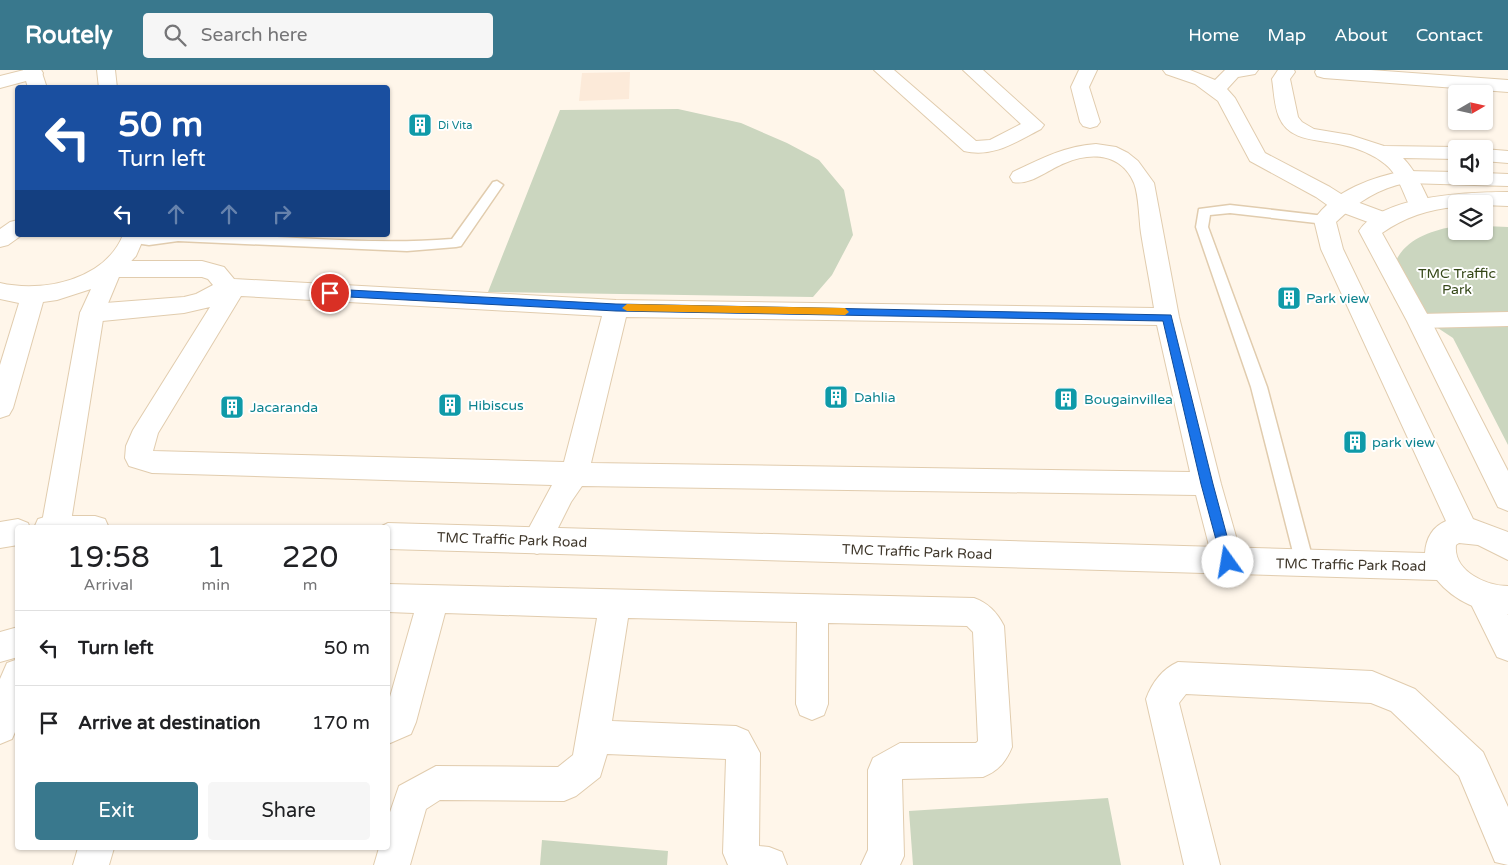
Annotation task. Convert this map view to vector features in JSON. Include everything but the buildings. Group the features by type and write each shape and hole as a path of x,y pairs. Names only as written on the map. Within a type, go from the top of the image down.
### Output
{"street":[{"path":"106,70 108,85"},
{"path":"883,70 971,147 994,146 1034,125 972,70"},
{"path":"1088,70 1080,87 1090,122"},
{"path":"1172,70 1221,84"},
{"path":"1196,70 1221,84 1226,98 1257,157 1323,192 1377,226"},
{"path":"1221,84 1232,73 1249,70"},
{"path":"1286,72 1281,79 1290,120 1302,131 1318,137 1342,138 1380,152 1398,164 1420,205"},
{"path":"1324,72 1508,86"},
{"path":"0,82 35,77"},
{"path":"1020,177 1061,157 1083,150 1104,150 1121,156 1132,166 1144,183 1167,317 1207,484 1228,562"},
{"path":"1380,152 1448,154"},
{"path":"1493,156 1508,157"},
{"path":"1325,220 1341,204 1391,179 1406,177 1508,180"},
{"path":"1325,220 1377,226 1420,205 1433,202 1508,199"},
{"path":"1325,220 1332,249 1464,530"},
{"path":"1377,226 1376,245 1419,321 1508,499"},
{"path":"0,240 15,229"},
{"path":"53,525 92,313 111,269 123,256 133,237"},
{"path":"0,291 16,295 33,296 54,293 76,286 111,269 202,269 216,273 231,288"},
{"path":"92,313 184,304 202,300 231,288 616,308 1167,317"},
{"path":"231,288 146,430 140,446 139,458 152,462 575,474 1207,484"},
{"path":"0,408 33,296"},
{"path":"537,541 561,494 575,474 616,308"},
{"path":"1419,321 1508,319"},
{"path":"1507,540 1464,530 1453,531 1445,537 1440,545 1441,555 1446,567 1468,588 1495,598 1508,646"},
{"path":"0,535 15,532"},
{"name":"TMC Traffic Park Road","path":"390,536 1446,567"},
{"path":"390,598 974,612 988,626 996,747 983,760 900,760 885,770 886,856 879,865"},
{"path":"390,726 399,722 433,600"},
{"path":"392,865 411,798 436,783 564,784 588,765 616,604"},
{"path":"812,704 813,609"},
{"path":"0,646 15,643"},
{"path":"1202,865 1162,699 1178,678 1372,687 1403,700 1471,764 1508,849"},
{"path":"0,727 15,683"},
{"path":"593,736 736,744 743,753 741,853 749,864 769,865"},
{"path":"91,865 95,850"}],"lane":[{"path":"133,237 149,241 178,237 407,247 456,243 497,185"},
{"path":"1305,564 1260,387 1202,227 1204,212 1230,209 1325,220"}],"shaded area":[{"path":"630,72 629,99 579,101 582,73"}],"green space":[{"path":"678,109 741,123 787,143 819,160 844,190 853,235 832,275 813,297 488,292 560,110"},
{"name":"TMC Traffic Park","path":"1493,226 1508,227 1508,445 1453,338 1394,299 1392,275 1400,254 1415,240 1435,231 1448,228 1448,240 1493,240"},
{"path":"1108,798 1121,865 913,865 909,811"},
{"path":"542,840 668,851 667,865 540,865"}],"slow traffic":[{"path":"627,308 845,312"}],"place":[{"name":"Di Vita","path":"420,125"},
{"name":"Park view","path":"1289,298"},
{"name":"Dahlia","path":"836,397"},
{"name":"Bougainvillea","path":"1066,399"},
{"name":"Hibiscus","path":"450,405"},
{"name":"Jacaranda","path":"232,407"},
{"name":"park view","path":"1355,442"}],"route":[{"path":"330,293 616,308 1167,317 1207,484 1228,562"}]}
